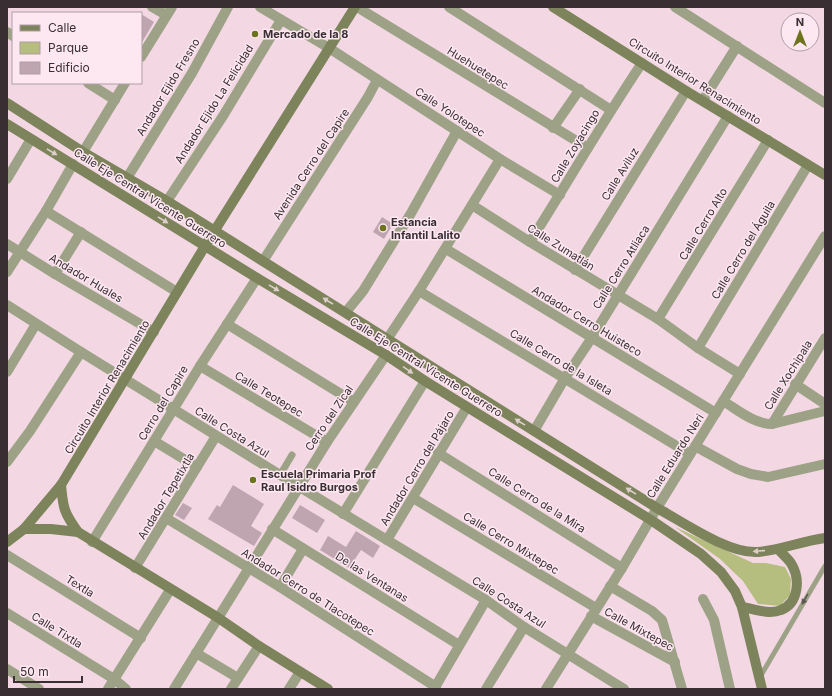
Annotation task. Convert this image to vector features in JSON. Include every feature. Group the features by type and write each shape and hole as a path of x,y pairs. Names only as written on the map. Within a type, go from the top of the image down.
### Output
{"main road":[{"name":"Circuito Interior Renacimiento","path":"7,542 24,529 61,485 126,380 214,230 356,7"},
{"name":"Circuito Interior Renacimiento","path":"556,8 686,91 825,174"},
{"name":"Calle Eje Central Vicente Guerrero","path":"7,103 83,152 167,201 388,338 657,508 722,544 740,550 756,552 778,549 825,538"},
{"name":"Calle Eje Central Vicente Guerrero","path":"7,124 257,278 386,355 468,408 651,520 701,554 721,572 735,591 742,606 762,689"},
{"path":"61,485 63,506 69,519 78,532 170,590 217,617 259,646 328,689"},
{"path":"24,529 51,529 78,532"},
{"path":"742,606 765,612 781,610 788,605 795,596 797,590 796,573 791,563 778,549"}],"street":[{"path":"142,55 169,11 152,7"},
{"name":"Andador Ejido Fresno","path":"127,178 192,73 228,7"},
{"name":"Calle Yolotepec","path":"260,7 329,48 500,159 560,195"},
{"name":"Huehuetepec","path":"356,7 588,148"},
{"path":"449,7 611,110"},
{"path":"675,7 825,103"},
{"name":"Andador Ejido La Felicidad","path":"167,201 223,116 280,20"},
{"path":"703,100 737,46"},
{"name":"Calle Zoyacingo","path":"530,242 611,110 642,63"},
{"name":"Avenida Cerro del Capire","path":"263,261 360,110 377,80"},
{"path":"90,84 115,100"},
{"path":"83,152 124,84"},
{"path":"554,128 580,89"},
{"name":"Calle Aviluz","path":"575,270 686,91"},
{"name":"Calle Cerro Atliaca","path":"534,431 565,378 728,116"},
{"path":"346,312 363,291 410,215 457,131"},
{"path":"7,180 31,139"},
{"name":"Calle Cerro Alto","path":"658,319 768,140"},
{"path":"388,338 446,249 500,159"},
{"path":"7,272 46,212 73,164"},
{"name":"Calle Cerro del Águila","path":"698,348 808,165"},
{"name":"Calle Zumatlán","path":"472,205 575,270 658,319 698,348 740,374"},
{"path":"46,212 177,292"},
{"path":"54,274 81,232"},
{"name":"Calle Eduardo Neri","path":"546,689 622,568 723,401 824,241"},
{"name":"Andador Huales","path":"7,244 54,274 154,332"},
{"name":"Andador Cerro Huisteco","path":"446,249 716,413"},
{"name":"Cerro del Capire","path":"92,542 173,409 257,278"},
{"name":"Calle Cerro de la Isleta","path":"419,292 565,378 693,450 737,469 751,474 768,477 825,464"},
{"name":"Calle Costa Azul","path":"7,305 216,436 486,600 524,627 568,653 607,685 624,689"},
{"path":"7,372 36,324"},
{"path":"227,324 354,402"},
{"name":"Calle Xochipala","path":"772,424 795,384 825,338"},
{"path":"7,462 30,431 80,352"},
{"name":"Cerro del Zical","path":"174,689 298,486 326,442 386,355"},
{"name":"Calle Teotepec","path":"200,366 326,442"},
{"path":"343,514 425,381"},
{"path":"795,384 825,404"},
{"path":"723,401 757,422 766,424 772,424 825,411"},
{"name":"Andador Cerro del Pájaro","path":"387,540 438,453 468,408"},
{"name":"Andador Tepetixtla","path":"135,568 216,436"},
{"path":"154,441 197,467"},
{"name":"Calle Cerro de la Mira","path":"438,453 622,568"},
{"path":"280,475 292,454"},
{"name":"Calle Cerro Mixtepec","path":"413,498 594,612"},
{"name":"Andador Cerro de Tlacotepec","path":"166,518 280,587 435,688"},
{"name":"De las Ventanas","path":"272,529 459,645"},
{"path":"280,587 303,549"},
{"name":"Textla","path":"7,555 141,638"},
{"path":"610,586 652,611 662,620 682,689"},
{"path":"108,689 170,590"},
{"path":"703,599 714,620 730,689"},
{"path":"435,688 486,600"},
{"name":"Calle Mixtepec","path":"594,612 675,662"},
{"name":"Calle Tixtla","path":"7,613 126,689"},
{"path":"486,689 524,627"},
{"path":"231,689 259,646"},
{"path":"196,653 238,678"},
{"path":"7,669 39,689"},
{"path":"289,689 300,672"}],"lane":[{"path":"760,677 825,566"}],"green space":[{"path":"675,527 753,563 766,563 785,567 791,579 790,595 780,606 758,604 743,581 720,559"}],"building":[{"path":"142,15 154,22 142,42"},
{"name":"Estancia Infantil Lalito","path":"382,217 393,224 384,239 373,232"},
{"path":"233,485 264,504 251,526 262,533 254,546 208,519 217,505 220,507"},
{"path":"183,503 192,508 184,520 175,515"},
{"path":"300,505 325,520 317,533 292,518"},
{"path":"356,531 380,546 373,558 361,550 349,568 320,550 328,536 346,547"}],"place":[{"name":"Mercado de la 8","path":"255,34"},
{"name":"Estancia Infantil Lalito","path":"383,228"},
{"name":"Escuela Primaria Prof Raul Isidro Burgos","path":"253,480"}]}
